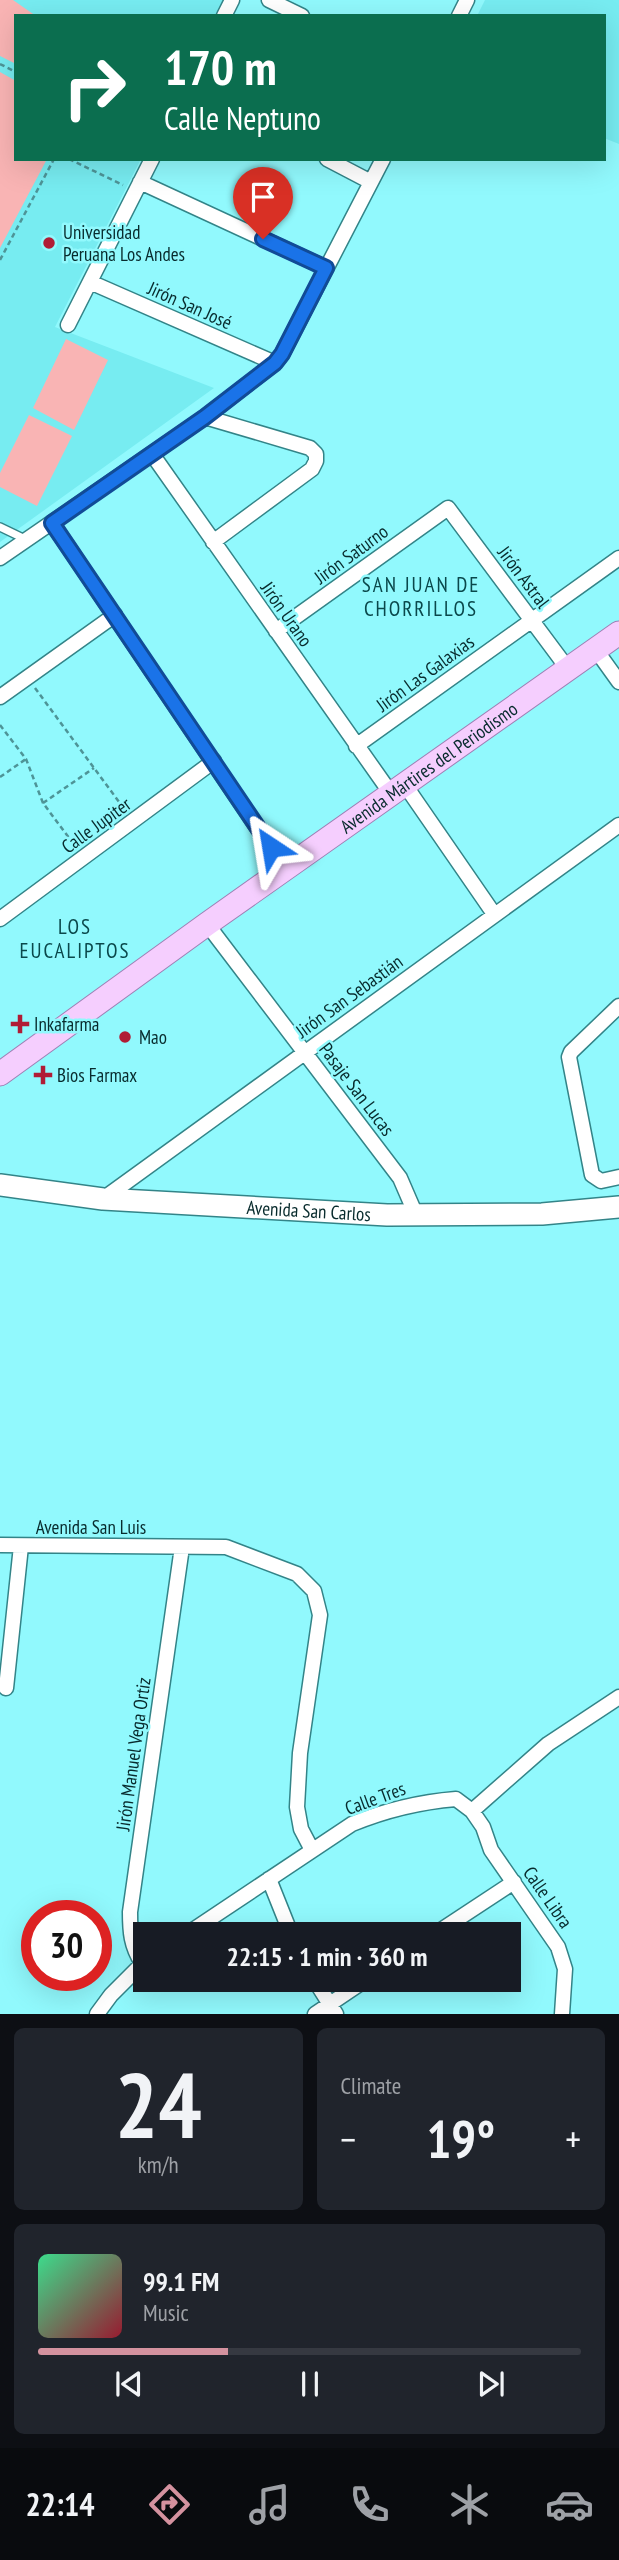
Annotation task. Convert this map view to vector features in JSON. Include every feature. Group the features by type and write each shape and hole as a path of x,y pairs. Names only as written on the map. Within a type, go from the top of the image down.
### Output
{"main road":[{"name":"Avenida Mártires del Periodismo","path":"0,1074 619,633"},
{"name":"Avenida San Carlos","path":"0,1185 103,1199 387,1215 542,1214 619,1207"}],"street":[{"path":"269,0 298,14"},
{"path":"68,325 151,161"},
{"path":"331,161 372,182"},
{"path":"0,558 205,417 275,363 382,161"},
{"path":"138,187 326,268"},
{"name":"Jirón San José","path":"90,282 275,363"},
{"path":"205,417 310,448 316,454 312,469 213,542"},
{"name":"Jirón Urano","path":"152,454 356,746 398,790 494,914"},
{"name":"Jirón Astral","path":"448,508 568,669"},
{"name":"Jirón Saturno","path":"276,631 448,508"},
{"path":"52,523 285,869"},
{"name":"Jirón Las Galaxias","path":"356,746 619,558"},
{"path":"0,697 115,615"},
{"path":"596,650 619,682"},
{"name":"Calle Jupiter","path":"0,919 214,761"},
{"name":"Jirón San Sebastián","path":"103,1199 619,825"},
{"name":"Pasaje San Lucas","path":"207,924 400,1178 416,1215"},
{"path":"619,1006 571,1052 569,1058 592,1175 601,1181 619,1177"},
{"name":"Avenida San Luis","path":"0,1545 226,1547 290,1570 309,1584 317,1598 320,1615 300,1753 297,1807 301,1829 312,1850"},
{"path":"6,1688 21,1546"},
{"name":"Jirón Manuel Vega Ortiz","path":"133,1948 130,1938 130,1912 182,1547"},
{"path":"472,1811 548,1744 619,1697"},
{"name":"Calle Tres","path":"205,1922 352,1824 381,1812 425,1801 456,1799 472,1811"},
{"name":"Calle Libra","path":"472,1811 483,1827 491,1850 558,1947 565,1969 562,2014"},
{"path":"269,1879 286,1922"},
{"path":"453,1922 514,1882"},
{"path":"97,2014 133,1973"},
{"path":"322,1992 332,2009"},
{"path":"315,2014 332,2009 352,1992"}],"lane":[{"path":"0,527 26,540"}],"path":[{"path":"0,260 53,161"},
{"path":"74,161 138,187"},
{"path":"27,677 133,821"},
{"path":"0,725 26,759 43,803 84,857"},
{"path":"0,777 26,759"},
{"path":"43,803 94,768"}],"shaded area":[{"name":"Universidad Peruana Los Andes","path":"0,0 223,0 216,14 14,14 14,161 140,161 55,327 214,388 0,542"},
{"path":"0,0 13,0 33,14 14,14 14,63 0,56"},
{"path":"485,0 619,0 619,144 606,139 606,14 478,14"},
{"path":"0,72 14,80 14,161 46,161 0,248"},
{"path":"66,339 108,360 74,430 33,408"},
{"path":"29,415 72,436 37,506 0,487 0,473"}],"place":[{"name":"Universidad Peruana Los Andes","path":"49,243"},
{"name":"Inkafarma","path":"20,1024"},
{"name":"Mao","path":"125,1037"},
{"name":"Bios Farmax","path":"43,1075"}],"district":[{"name":"SAN JUAN DE CHORRILLOS","path":"421,597"},
{"name":"LOS EUCALIPTOS","path":"75,939"}],"route":[{"path":"263,239 326,268 282,354 275,363 205,417 52,523 271,847"}]}
